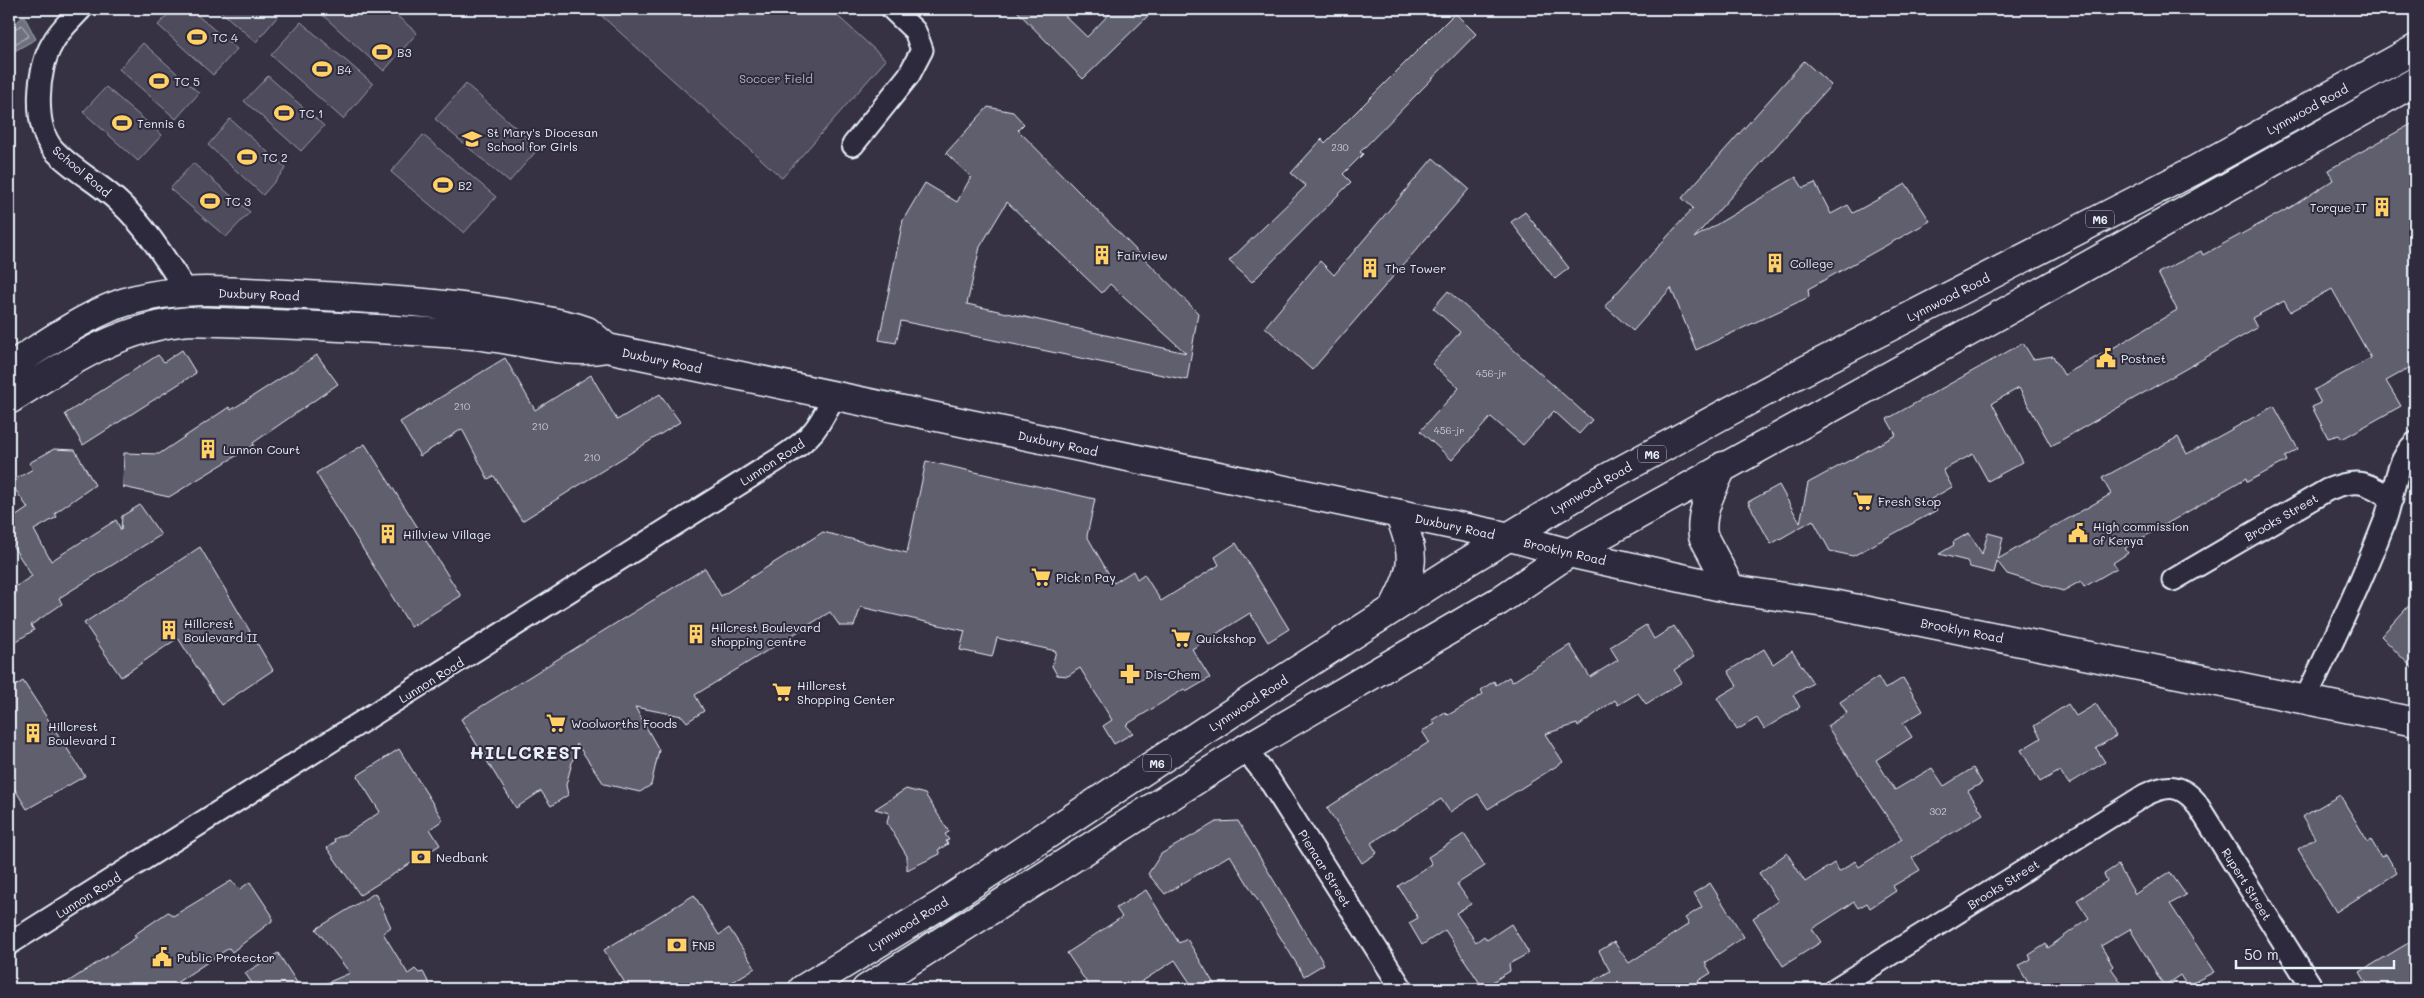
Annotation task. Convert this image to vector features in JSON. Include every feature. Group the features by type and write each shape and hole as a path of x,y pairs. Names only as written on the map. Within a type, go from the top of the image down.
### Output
{"main road":[{"name":"Lynnwood Road","path":"803,989 942,904 1259,695 1603,480 1796,375 2195,170 2415,48"},
{"path":"866,989 1245,748 1499,601 1569,553 1722,466 1728,466 2415,82"},
{"name":"Duxbury Road","path":"9,366 86,320 124,302 153,295 187,292 383,299 501,312 587,331 607,348"},
{"name":"Duxbury Road","path":"9,400 80,355 139,330 168,322 190,321 384,328 491,336 573,351 607,348 1510,537"},
{"path":"9,382 29,376 79,347 99,341 105,343"},
{"path":"9,345 25,346 49,342"},
{"path":"1722,466 1703,515 1702,527 1703,536 1731,589"},
{"path":"1393,610 1410,577 1412,561 1408,537 1399,514"},
{"name":"Brooklyn Road","path":"1510,537 1569,553 1731,589 1838,605 2306,698 2415,722"},
{"path":"1168,756 1189,755 1229,738 1245,748"}],"street":[{"name":"School Road","path":"81,9 51,45 46,60 40,103 40,121 45,136 54,149 122,204 146,232 187,292"},
{"path":"853,146 909,75 922,50 915,31 892,9"},
{"name":"Lunnon Road","path":"9,944 410,693 808,440 821,421 834,396"},
{"path":"2306,698 2374,550 2392,499 2397,476 2404,458 2415,442"},
{"name":"Brooks Street","path":"2172,580 2326,490 2344,483 2356,481 2369,485 2392,499"},
{"name":"Pienaar Street","path":"1245,748 1268,778 1402,989"},
{"name":"Brooks Street","path":"1835,989 2145,795 2160,788 2173,786"},
{"name":"Rupert Street","path":"2173,786 2182,789 2195,801 2313,989"}],"green space":[{"name":"TC 4","path":"173,9 190,9 237,49 213,75 158,25"},
{"path":"218,9 284,9 256,42"},
{"name":"B3","path":"316,9 389,9 417,33 384,71"},
{"name":"Soccer Field","path":"594,9 830,9 886,60 782,178"},
{"name":"B4","path":"301,22 373,84 343,119 271,55"},
{"name":"TC 5","path":"143,43 199,93 176,119 119,69"},
{"name":"TC 1","path":"268,76 324,126 301,151 244,101"},
{"path":"466,84 539,148 509,182 435,119"},
{"name":"Tennis 6","path":"106,87 162,135 138,161 83,112"},
{"name":"TC 2","path":"230,119 286,168 263,195 208,145"},
{"name":"B2","path":"423,135 496,197 464,233 391,172"},
{"name":"TC 3","path":"193,163 250,212 226,237 170,189"}],"water":[{"path":"24,16 36,39 11,53 9,48 9,28"}],"building":[{"path":"1015,9 1058,9 1087,37 1114,9 1155,9 1083,79"},
{"path":"1455,13 1476,34 1360,152 1363,154 1343,174 1351,182 1252,282 1229,261 1306,186 1291,173 1322,139 1325,143"},
{"name":"College","path":"1804,61 1831,85 1694,238 1796,177 1803,188 1815,183 1831,214 1848,205 1853,213 1906,184 1930,221 1808,289 1809,297 1696,350 1671,288 1633,331 1605,306 1693,208 1682,198"},
{"name":"Fairview","path":"988,107 1013,112 1024,124 1018,130 1198,313 1187,380 901,321 896,343 879,340 903,220 925,183 957,202 971,177 946,153","holes":["1007,202 1102,293 1110,284 1186,353 967,304 980,247"]},
{"path":"2415,122 2415,365 2386,381 2401,406 2342,439 2339,435 2328,438 2312,407 2321,403 2314,390 2371,358 2332,289 2290,312 2284,301 2252,318 2257,328 2051,446 2019,388 1992,403 2023,462 1988,481 1973,454 1943,470 1952,487 1931,499 1937,510 1853,556 1830,551 1813,520 1771,544 1748,502 1779,485 1800,523 1808,483 1896,435 1887,419 2023,343 2033,359 2053,356 2064,375 2120,344 2177,310 2158,273 2201,251 2203,255 2291,207 2333,180 2328,170"},
{"name":"The Tower","path":"1433,158 1469,189 1312,370 1265,327 1320,261 1334,275"},
{"path":"1525,212 1569,268 1555,279 1511,222"},
{"path":"1448,291 1592,420 1579,434 1554,411 1523,445 1491,417 1452,460 1420,431 1459,388 1432,364 1460,332 1433,308"},
{"path":"182,350 196,373 83,445 65,414 158,355 164,362"},
{"path":"317,355 338,384 253,443 254,445 169,497 123,487 124,453 159,454 229,407 231,410"},
{"path":"505,358 535,410 591,375 617,420 660,394 680,422 522,521 494,476 488,479 462,429 420,456 400,422"},
{"path":"2274,406 2298,449 2285,457 2287,461 2247,482 2246,478 2125,548 2128,553 2113,563 2117,568 2084,587 2081,581 2063,591 2007,574 1997,561 1994,573 1970,567 1967,561 1939,554 1954,545 1953,542 1969,533 1982,554 1988,533 2003,537 1998,559 2111,494 2102,478 2178,437 2187,454"},
{"name":"Hillview Village","path":"365,444 461,596 411,627 316,473"},
{"path":"54,449 75,450 95,485 55,513 57,517 34,530 51,561 116,520 121,530 122,516 140,505 161,535 59,598 62,604 31,625 34,630 9,646 9,597 16,593 15,587 32,576 9,540 9,521 28,508 10,482 33,469 29,463"},
{"name":"Hilcrest Boulevard shopping centre","path":"926,461 1095,499 1087,536 1114,583 1133,571 1137,579 1144,574 1161,601 1219,565 1215,557 1236,543 1289,629 1268,642 1250,613 1192,649 1210,678 1186,692 1184,689 1126,725 1133,733 1114,744 1103,726 1112,720 1080,668 1068,676 1057,675 1052,666 1056,651 997,638 992,657 960,650 965,631 861,607 854,626 840,626 830,612 695,695 704,711 687,722 682,716 635,707 659,750 651,785 640,792 604,784 577,744 566,785 568,795 551,806 541,791 516,808 461,719 705,568 721,596 823,532 907,553"},
{"name":"Hillcrest Boulevard II","path":"200,547 273,670 221,705 178,638 121,677 84,623"},
{"path":"2415,599 2415,671 2381,636"},
{"path":"1646,625 1654,639 1674,626 1694,657 1674,670 1682,682 1646,704 1638,693 1618,705 1615,700 1578,726 1577,724 1545,734 1563,762 1488,809 1478,794 1450,812 1441,799 1371,843 1377,853 1362,863 1327,808 1429,742 1422,731 1435,724 1432,720 1445,712 1448,715 1464,706 1483,694 1481,690 1494,681 1496,685 1509,677 1512,682 1570,645 1590,677 1618,660 1610,647"},
{"path":"1764,649 1773,664 1792,651 1813,683 1793,695 1800,707 1764,729 1757,718 1737,730 1717,698 1737,686 1728,671"},
{"path":"1878,677 1885,689 1903,678 1923,711 1903,723 1912,737 1876,760 1895,790 1932,768 1944,786 1973,768 1982,783 1968,791 1983,814 1912,858 1920,870 1893,886 1896,891 1870,908 1867,903 1858,908 1854,902 1812,929 1821,942 1783,966 1753,918 1778,901 1759,873 1787,853 1805,882 1834,863 1839,872 1855,861 1859,867 1902,839 1827,726 1847,713 1840,702"},
{"name":"Hillcrest Boulevard I","path":"23,681 85,776 27,809 9,780 9,690"},
{"path":"2068,704 2076,716 2096,704 2116,736 2096,748 2105,762 2069,784 2060,771 2040,782 2021,750 2041,738 2034,726"},
{"path":"399,749 443,820 430,829 440,845 360,895 327,848 335,842 334,839 348,833 380,812 357,776"},
{"path":"906,789 925,794 949,832 945,834 949,840 946,841 948,844 938,850 940,854 907,870 907,856 887,823 889,813 875,809"},
{"path":"2340,795 2368,842 2371,840 2381,857 2386,854 2397,873 2336,912 2298,849 2315,838 2302,817"},
{"path":"1238,821 1324,964 1304,976 1230,855 1165,894 1148,874 1161,854 1216,822"},
{"path":"1464,834 1485,866 1457,884 1471,904 1456,913 1476,942 1484,936 1487,940 1511,924 1529,953 1509,964 1510,971 1483,988 1445,930 1422,945 1409,923 1418,918 1398,886 1432,864 1428,857"},
{"path":"2118,865 2135,894 2170,872 2186,895 2170,904 2214,972 2187,986 2180,975 2164,986 2130,929 2101,946 2113,966 2111,968 2126,989 2032,989 2018,966 2031,959 2029,955 2046,944 2048,948 2089,918 2077,900 2107,881 2104,874"},
{"path":"231,881 240,889 250,882 272,915 272,921 232,952 229,948 167,989 57,989 137,937 134,935 168,912 173,916"},
{"path":"1710,883 1744,937 1705,963 1711,973 1698,981 1703,989 1580,989 1610,971 1599,951 1614,942 1629,963 1689,924 1685,918 1702,907 1694,893"},
{"path":"1146,890 1179,943 1187,939 1217,989 1194,989 1175,960 1138,984 1141,989 1091,989 1067,953 1122,917 1116,908"},
{"path":"375,893 391,927 383,933 408,974 415,969 419,973 423,972 432,989 313,989 350,973 316,929"},
{"path":"694,895 719,935 729,928 755,968 721,989 629,989 604,950"},
{"path":"2415,939 2415,983 2404,989 2370,989 2360,972"},
{"path":"278,953 301,989 256,989 245,973"}],"place":[{"name":"TC 4","path":"197,37"},
{"name":"B3","path":"382,52"},
{"name":"B4","path":"322,69"},
{"name":"TC 5","path":"159,81"},
{"name":"TC 1","path":"284,113"},
{"name":"Tennis 6","path":"122,123"},
{"name":"St Mary's Diocesan School for Girls","path":"472,139"},
{"name":"TC 2","path":"247,157"},
{"name":"B2","path":"443,185"},
{"name":"TC 3","path":"210,201"},
{"name":"Torque IT","path":"2382,207"},
{"name":"Fairview","path":"1102,255"},
{"name":"College","path":"1775,263"},
{"name":"The Tower","path":"1370,268"},
{"name":"Postnet","path":"2106,358"},
{"name":"Lunnon Court","path":"208,449"},
{"name":"Fresh Stop","path":"1863,501"},
{"name":"High commission of Kenya","path":"2078,533"},
{"name":"Hillview Village","path":"388,534"},
{"name":"Pick n Pay","path":"1041,577"},
{"name":"Hillcrest Boulevard II","path":"169,630"},
{"name":"Hilcrest Boulevard shopping centre","path":"696,634"},
{"name":"Quickshop","path":"1181,638"},
{"name":"Dis-Chem","path":"1130,674"},
{"name":"Hillcrest Shopping Center","path":"782,692"},
{"name":"Woolworths Foods","path":"556,723"},
{"name":"Hillcrest Boulevard I","path":"33,733"},
{"name":"Nedbank","path":"421,857"},
{"name":"FNB","path":"677,945"},
{"name":"Public Protector","path":"162,957"}],"district":[{"name":"HILLCREST","path":"526,752"}]}
